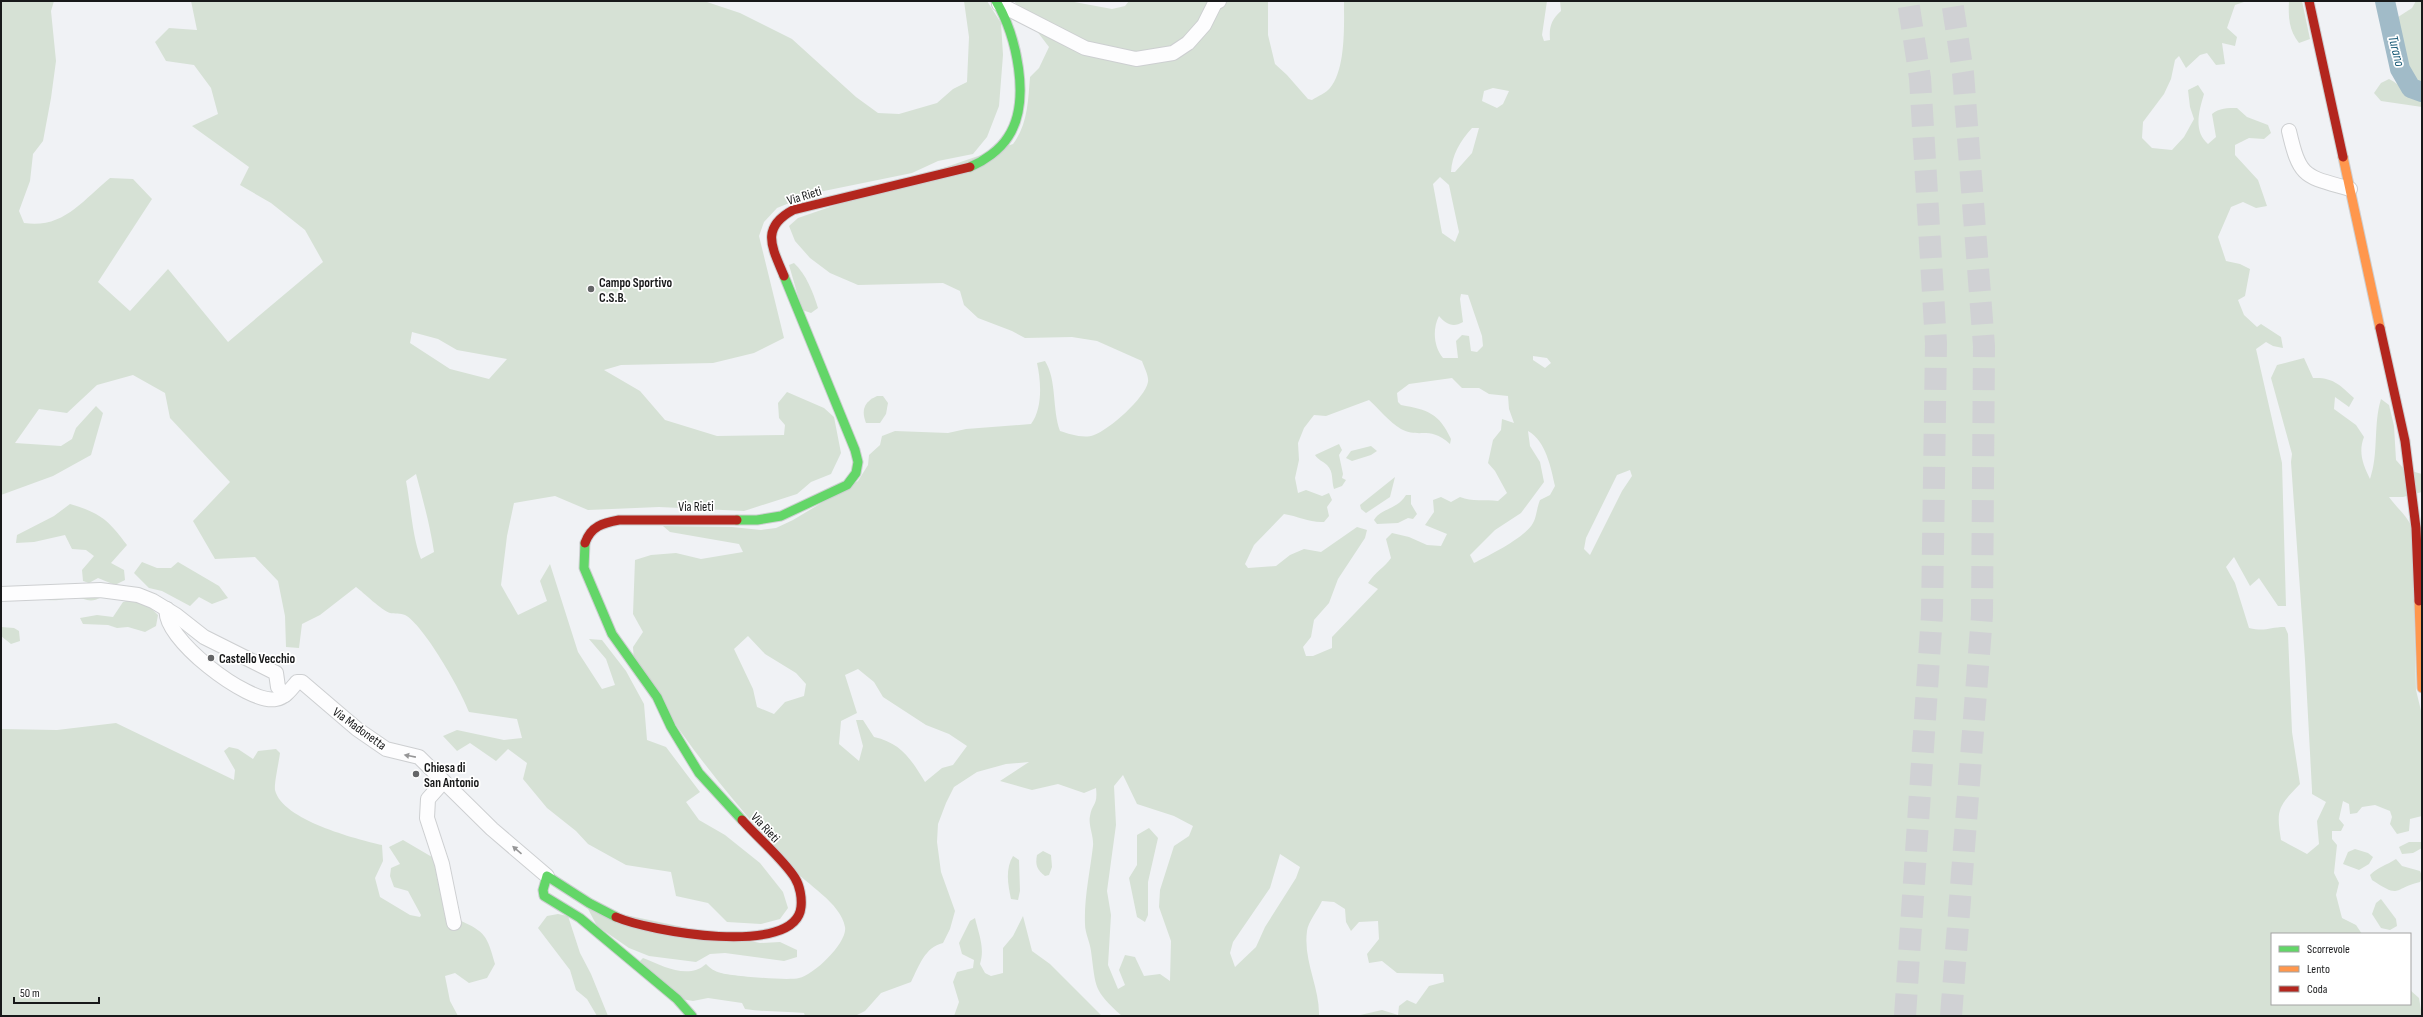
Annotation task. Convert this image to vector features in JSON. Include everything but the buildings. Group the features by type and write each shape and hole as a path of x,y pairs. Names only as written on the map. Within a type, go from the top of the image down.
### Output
{"street":[{"path":"998,3 1085,48 1136,59 1173,53 1188,43 1204,25 1215,3 1219,1"},
{"path":"2309,1 2405,441 2416,528 2422,688"},
{"name":"Via Rieti","path":"547,876 584,901 608,913 633,924 663,932 724,936 779,932 791,926 797,920 803,902 795,878 699,773 671,727 657,697 612,634 584,568 584,541 593,529 601,522 619,520 757,520 781,516 847,485 856,473 858,462 855,450 772,248 771,230 780,217 793,210 971,166 996,150 1009,136 1019,106 1017,55 998,3"},
{"path":"2289,131 2296,161 2310,178 2350,189"},
{"path":"1,594 100,590 138,595 167,609 204,637 276,673 278,687 285,695 276,699 268,699 251,695 221,677 190,650 167,620 167,609"},
{"name":"Via Madonetta","path":"285,695 297,682 302,682 357,729 386,749 419,757 492,829 547,876"},
{"path":"443,782 428,800 427,818 442,864 454,923"},
{"path":"547,876 542,890 544,896 580,918 677,999 692,1016"}],"shaded area":[{"path":"1,1 54,1 51,11 56,61 51,98 43,141 33,154 30,181 19,211 24,223 38,224 50,222 61,217 81,204 110,178 133,179 152,199 98,282 130,311 168,269 228,342 323,262 305,230 271,203 240,185 249,167 192,126 218,114 211,88 194,65 166,61 155,42 169,28 197,30 191,1 704,1 740,13 792,39 856,97 878,113 899,114 937,103 953,89 967,82 969,37 964,1 987,1 1001,23 1003,55 999,106 987,137 973,154 938,161 912,173 814,193 777,208 764,222 759,236 784,338 754,353 713,363 621,365 604,370 640,391 665,420 717,436 784,435 785,425 779,418 778,403 787,392 824,408 834,417 841,453 831,474 811,482 797,494 744,511 659,507 588,510 555,496 514,503 507,536 501,585 518,615 547,601 540,581 550,564 578,652 602,689 615,685 606,659 589,639 602,640 626,671 644,704 647,740 666,747 700,792 686,802 699,820 725,835 760,863 783,892 788,908 780,919 761,924 727,922 708,903 676,896 671,872 626,865 588,844 576,831 547,808 523,779 527,763 508,749 496,761 470,743 457,751 443,736 457,730 504,740 522,738 517,719 469,712 459,690 441,659 422,631 413,621 403,614 390,613 386,611 356,587 320,615 302,624 299,648 286,647 285,616 278,581 255,557 215,559 193,521 230,482 170,418 165,393 133,375 97,385 67,413 39,409 15,443 61,446 72,439 76,428 96,406 103,413 91,455 53,476 1,495","holes":["412,332 438,339 457,350 507,359 489,379 450,369 410,343","416,474 434,552 421,559 414,531 406,481"]},
{"path":"1014,1 1069,1 1112,9 1125,6 1129,1 1268,1 1268,35 1275,64 1308,99 1312,100 1330,88 1339,70 1343,46 1344,1 1547,1 1542,35 1544,41 1550,40 1551,24 1561,11 1560,1 2247,1 2235,5 2227,28 2237,37 2235,46 2222,43 2225,64 2216,65 2207,53 2200,55 2186,68 2179,56 2175,60 2171,79 2164,94 2143,122 2142,138 2152,148 2172,150 2184,137 2194,119 2190,107 2188,90 2198,85 2204,94 2198,120 2200,133 2208,144 2216,137 2212,114 2224,109 2237,108 2247,117 2268,125 2271,133 2264,139 2249,138 2235,145 2235,155 2258,180 2267,206 2256,208 2243,202 2231,207 2218,237 2226,261 2240,264 2250,269 2245,296 2238,300 2244,315 2257,327 2261,324 2281,337 2283,348 2273,346 2266,342 2256,349 2282,463 2286,606 2278,606 2259,578 2250,586 2234,557 2226,567 2235,583 2249,628 2264,629 2285,627 2288,634 2292,732 2300,784 2287,798 2280,809 2279,821 2281,840 2307,854 2319,844 2317,821 2326,802 2312,794 2305,660 2291,462 2292,454 2271,378 2277,365 2304,358 2313,378 2331,380 2354,398 2349,407 2335,397 2334,409 2356,425 2364,437 2361,453 2365,469 2370,479 2373,469 2377,419 2381,399 2389,405 2394,426 2396,460 2404,469 2422,474 2422,492 2403,497 2389,497 2412,527 2416,690 2422,715 2422,816 2410,819 2409,831 2397,834 2390,824 2392,817 2390,811 2375,805 2362,807 2357,813 2350,814 2349,804 2343,801 2339,819 2344,825 2341,831 2332,831 2332,839 2337,845 2334,873 2339,883 2336,895 2342,918 2356,925 2361,933 2271,933 2271,1005 2411,1005 2411,991 2419,998 2422,1016 1356,1016 1382,1010 1398,1015 1399,1006 1407,1000 1416,1004 1429,986 1444,982 1443,974 1397,973 1382,961 1369,963 1367,954 1379,939 1378,921 1359,922 1351,931 1346,922 1345,909 1334,902 1322,901 1308,927 1306,942 1309,963 1319,1005 1319,1016 1122,1016 1101,994 1095,981 1085,927 1086,895 1093,846 1090,819 1091,812 1096,801 1096,788 1084,793 1058,784 1032,790 1000,781 1029,762 1006,764 977,772 954,787 938,824 937,842 941,872 955,911 950,929 943,943 937,945 927,953 911,982 881,993 865,1011 855,1016 805,1016 804,1013 745,1009 742,1003 708,998 693,1001 681,999 640,961 643,958 675,970 691,971 699,969 706,964 714,971 721,973 748,977 793,979 805,976 829,957 841,941 845,927 837,910 822,894 791,867 718,780 686,739 634,663 633,647 643,632 633,614 635,560 651,555 676,553 701,559 743,552 739,544 670,532 663,526 732,527 761,530 776,528 793,520 858,481 868,465 869,455 880,445 882,436 895,431 948,433 966,429 1031,424 1038,410 1040,394 1037,363 1045,361 1049,369 1060,431 1072,435 1090,436 1101,432 1126,413 1145,389 1148,382 1147,374 1142,361 1097,341 1072,337 1025,338 1012,331 978,318 964,305 960,291 943,283 858,285 830,273 810,258 795,241 789,226 798,218 1013,144 1022,128 1028,103 1030,77 1039,68 1049,47","holes":["1493,88 1509,91 1503,104 1497,108 1482,101 1484,91","1472,128 1479,128 1472,153 1455,172 1451,172 1455,154 1464,138","1440,177 1449,185 1459,232 1455,242 1442,233 1433,184","1461,294 1468,295 1482,336 1483,346 1477,352 1471,351 1469,336 1462,335 1456,341 1458,358 1443,358 1440,354 1435,338 1435,327 1439,316 1444,321 1453,325 1463,322 1460,299","1533,356 1547,358 1551,363 1545,368 1533,360","1452,378 1462,388 1479,388 1489,394 1508,396 1509,409 1514,423 1502,419 1501,430 1493,440 1488,463 1495,471 1507,493 1498,501 1460,497 1451,502 1441,497 1433,500 1434,512 1425,525 1447,534 1441,546 1427,545 1409,537 1392,533 1386,539 1391,558 1368,583 1378,589 1332,637 1332,648 1313,656 1306,656 1303,647 1311,637 1314,620 1329,603 1338,579 1365,538 1367,530 1357,527 1321,552 1304,549 1290,555 1276,566 1248,568 1245,564 1254,545 1284,514 1319,522 1324,522 1329,516 1327,507 1332,500 1329,493 1322,496 1306,490 1298,493 1295,478 1299,460 1298,443 1304,428 1314,415 1326,416 1369,400 1388,419 1401,429 1408,432 1436,435 1443,438 1450,444 1451,439 1447,430 1437,418 1426,411 1401,405 1398,402 1397,393 1409,384","1528,431 1539,441 1547,456 1555,486 1550,495 1540,500 1534,521 1523,534 1506,546 1474,563 1470,555 1495,530 1521,513 1544,482 1540,462 1530,446","1630,470 1632,476 1622,491 1590,555 1584,549 1586,538 1617,475","748,636 765,654 796,673 806,684 804,696 785,702 774,714 757,707 753,689 734,649","858,669 874,682 883,697 926,725 949,734 967,746 953,765 942,768 925,782 910,759 904,753 891,743 874,737 863,720 856,720 863,746 859,761 839,744 841,721 857,713 845,675","1123,775 1137,804 1174,816 1193,826 1189,836 1174,846 1160,890 1159,907 1171,941 1170,981 1160,974 1144,976 1135,957 1125,955 1119,970 1125,985 1118,989 1108,965 1111,915 1107,891 1116,825 1114,786","1280,854 1300,867 1296,878 1265,927 1256,947 1235,967 1230,953 1233,942 1270,888"]},
{"path":"2289,1 2302,1 2310,39 2299,43 2293,33 2290,23"},
{"path":"2416,1 2422,1 2422,87 2415,84 2410,78 2406,69 2399,47 2395,19 2412,8"},
{"path":"2389,79 2398,84 2408,93 2422,97 2422,107 2381,101 2374,93 2381,83"},
{"path":"794,263 806,278 816,302 818,308 811,313 802,310 789,265"},
{"path":"877,396 883,396 888,403 886,414 880,423 866,423 864,410 866,404"},
{"path":"1339,444 1342,450 1339,455 1343,474 1342,478 1346,480 1342,486 1334,489 1332,473 1329,468 1315,455"},
{"path":"1371,446 1377,451 1371,455 1352,461 1346,458 1351,451"},
{"path":"1395,477 1390,497 1366,513 1361,509 1360,505"},
{"path":"1406,495 1411,495 1411,504 1417,514 1413,519 1408,518 1398,523 1377,524 1374,520 1377,516 1398,504"},
{"path":"70,504 81,507 103,518 127,545 111,563 124,570 125,580 115,585 98,578 89,583 83,581 82,570 94,556 86,550 72,549 65,535 34,542 16,543 17,535 54,516"},
{"path":"142,562 157,568 171,568 178,562 219,586 228,598 212,604 199,597 190,606 162,591 149,588 134,573"},
{"path":"94,590 102,597 93,600 76,598 47,600 48,593"},
{"path":"134,599 148,605 158,615 156,626 145,632 128,627 117,628 108,625 83,624 80,618 97,615 113,617 123,602"},
{"path":"1,627 14,628 19,631 20,641 11,644 1,636"},
{"path":"116,723 234,780 235,770 224,751 229,747 238,749 253,759 258,751 276,749 280,753 275,790 281,801 305,819 321,826 355,838 382,845 383,861 375,878 380,897 410,915 420,917 421,915 408,891 394,887 390,876 391,868 400,864 389,847 403,840 432,857 459,920 475,928 484,936 490,947 495,964 487,978 469,983 455,973 445,976 450,1001 458,1016 1,1016 1,729 57,730"},
{"path":"1149,828 1158,838 1148,882 1148,915 1145,922 1137,917 1129,878 1137,865 1137,835"},
{"path":"2409,842 2421,842 2422,848 2413,853 2402,854 2399,847"},
{"path":"2355,849 2368,853 2373,857 2369,864 2359,870 2343,864 2348,852"},
{"path":"1043,851 1051,855 1052,867 1049,875 1045,876 1038,869 1036,862 1037,855"},
{"path":"1013,856 1019,860 1020,891 1018,900 1011,899 1008,883 1009,866"},
{"path":"2396,859 2402,866 2420,871 2422,876 2420,882 2393,891 2372,880 2370,875 2373,872"},
{"path":"2381,899 2396,919 2397,926 2390,930 2381,928 2372,914 2376,903"},
{"path":"587,907 760,943 780,942 797,950 797,957 784,961 725,953 710,954 696,962 649,956 629,948 597,926"},
{"path":"558,914 568,916 580,953 591,974 608,1016 597,1016 587,999 576,990 570,970 538,928 547,916"},
{"path":"1023,916 1032,951 1050,964 1102,1016 954,1016 959,1002 953,982 957,972 973,968 974,960 962,954 959,943 970,921 975,918 980,936 982,952 980,964 985,973 991,976 1003,973 1003,948 1013,936"}],"waterway":[{"name":"Turano","path":"2385,1 2400,69 2411,88 2422,92"}],"tunnel":[{"path":"1905,1016 1932,614 1936,343 1920,78 1908,1"},
{"path":"1951,1016 1982,615 1984,346 1963,73 1952,1"}],"traffic: fast":[{"path":"970,167 991,155 1005,142 1015,122 1019,105 1020,87 1015,49 1010,32 996,1"},
{"path":"737,520 757,520 781,516 847,485 856,473 858,462 855,450 784,276"},
{"path":"585,543 584,568 612,634 657,697 671,727 699,773 742,820"},
{"path":"616,917 589,903 547,876 543,890 544,896 580,918 677,999 692,1016"}],"traffic: slow":[{"path":"2343,157 2380,328"},
{"path":"2419,601 2422,688"}],"traffic: jam":[{"path":"2309,1 2343,157"},
{"path":"784,276 773,247 772,231 776,224 793,210 970,167"},
{"path":"2380,328 2405,441 2416,528 2419,601"},
{"path":"585,543 594,529 598,526 619,520 737,520"},
{"path":"616,917 658,929 719,936 749,936 774,932 793,923 801,907 800,892 797,881 784,864 742,820"}],"place":[{"name":"Campo Sportivo C.S.B.","path":"591,289"},
{"name":"Castello Vecchio","path":"211,658"},
{"name":"Chiesa di San Antonio","path":"416,774"}]}
